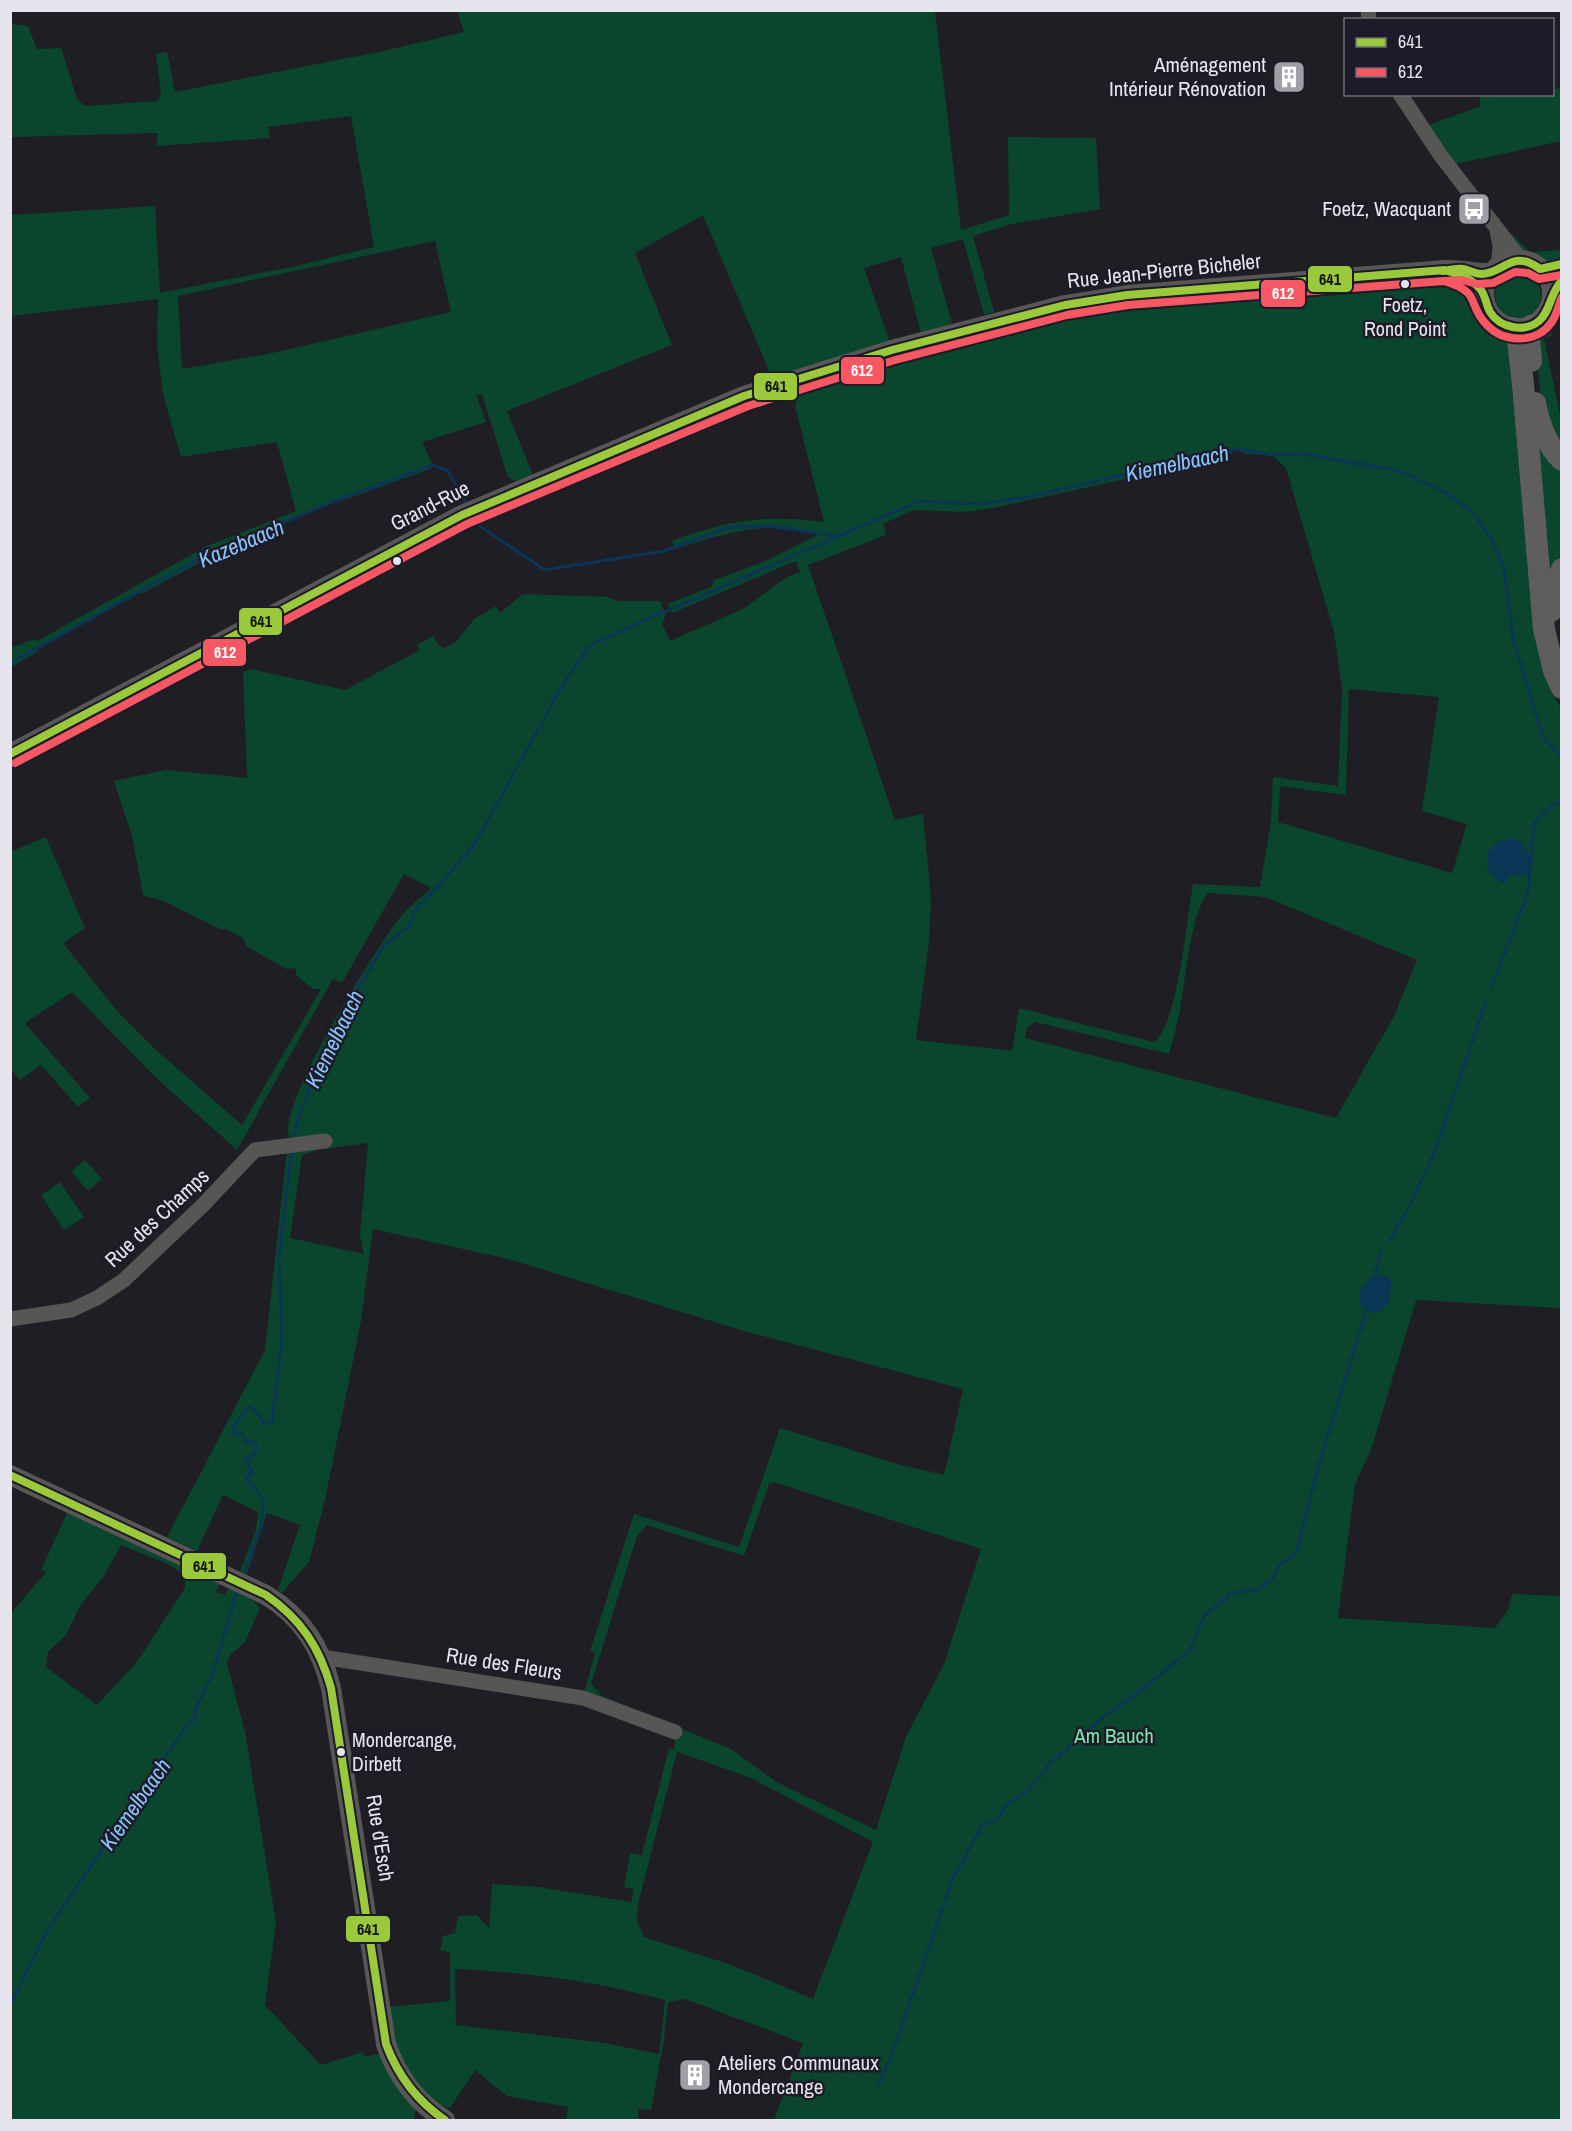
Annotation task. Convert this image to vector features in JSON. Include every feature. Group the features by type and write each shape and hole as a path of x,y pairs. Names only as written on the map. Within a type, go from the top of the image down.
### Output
{"highway":[{"path":"1522,327 1529,339 1535,405 1542,430 1554,453 1562,460"},
{"path":"1522,327 1518,341 1544,629 1550,655 1562,688"},
{"path":"1550,655 1552,600 1562,568"}],"main road":[{"path":"1484,293 1495,270 1505,263 1562,264"},
{"path":"1445,270 1466,278 1484,293 1490,313 1504,325 1522,327 1547,312 1557,286 1550,283 1531,265"},
{"name":"Rue Jean-Pierre Bicheler","path":"892,350 1065,305 1127,295 1445,270 1463,269 1478,274 1495,270"},
{"name":"Grand-Rue","path":"10,754 477,508 744,396 892,350"},
{"name":"Rue d'Esch","path":"10,1476 266,1595 300,1622 322,1657 331,1688 386,2044 393,2064 404,2082 416,2097 445,2121"}],"street":[{"path":"1401,96 1413,117 1497,230 1531,265"},
{"path":"1495,270 1500,246 1497,230"},
{"name":"Rue des Champs","path":"10,1319 71,1310 97,1298 124,1280 158,1250 255,1150 325,1141"},
{"name":"Rue des Fleurs","path":"322,1657 583,1698 675,1732"}],"green space":[{"path":"457,11 935,11 961,230 1009,215 1008,137 1096,138 1100,209 1012,224 973,236 994,312 984,315 963,239 931,248 952,324 921,333 901,257 864,268 890,343 775,376 770,373 703,215 635,253 672,345 507,411 533,475 517,482 508,477 482,394 476,395 486,422 422,442 433,465 430,469 344,500 340,499 263,530 261,534 212,556 143,593 138,592 42,645 36,653 11,667 11,648 34,639 37,641 207,546 296,511 277,442 181,457 163,394 157,346 158,299 11,316 11,215 155,206 160,293 296,266 374,247 351,116 268,127 270,138 156,146 158,133 11,137 10,24 28,26 37,49 61,48 77,99 85,106 158,101 161,93 156,54 167,52 175,92 388,50 464,32","holes":["435,241 451,312 268,354 182,369 178,296"]},
{"path":"1561,88 1561,141 1456,164 1429,125 1481,106 1479,97 1554,96 1554,89"},
{"path":"1512,234 1530,252 1561,250 1561,287 1550,272 1508,236"},
{"path":"1518,272 1534,279 1541,295 1534,311 1518,318 1502,311 1495,295 1502,279"},
{"name":"Am Bauch","path":"1456,278 1473,287 1484,316 1507,333 1539,656 1551,691 1561,708 1561,1308 1416,1300 1371,1450 1355,1484 1338,1618 1495,1628 1508,1610 1512,1594 1561,1596 1561,2120 774,2120 803,2043 685,1999 668,2002 664,2040 651,2110 638,2109 638,2118 648,2120 566,2120 568,2107 507,2096 475,2070 450,2108 440,2105 437,2109 398,2062 388,2007 450,2001 450,1953 440,1950 443,1936 455,1933 458,1916 477,1915 489,1928 492,1884 539,1887 631,1902 634,1889 624,1887 630,1853 642,1855 669,1748 674,1750 675,1732 583,1698 595,1653 590,1651 634,1514 739,1547 780,1428 897,1464 944,1475 963,1389 744,1331 508,1259 373,1229 361,1321 325,1500 309,1562 282,1593 278,1590 300,1525 267,1513 247,1574 240,1571 256,1530 258,1512 223,1495 197,1551 167,1537 265,1350 287,1150 315,1148 315,1151 302,1155 290,1238 364,1254 360,1235 368,1143 324,1149 325,1142 289,1137 289,1120 312,1063 348,996 399,919 431,888 404,874 342,983 333,979 237,1150 153,1075 72,992 25,1023 90,1098 78,1107 41,1065 20,1080 11,1069 10,852 46,837 85,928 63,943 117,1011 155,1049 242,1125 321,989 313,989 297,976 295,968 286,969 246,946 243,938 226,929 220,929 163,901 143,895 132,836 114,781 166,770 247,778 243,672 251,669 345,690 420,650 417,645 433,636 442,649 456,642 474,619 496,606 500,613 523,594 608,597 617,601 660,601 666,614 662,624 670,641 743,609 787,577 800,572 796,561 672,613 668,604 711,587 714,580 766,561 818,535 800,530 764,528 728,533 675,549 672,541 729,523 764,519 824,522 795,405 800,389 855,370 857,375 864,373 863,366 1065,310 1125,302 1378,283 1407,286 1455,281","holes":["1236,449 1245,454 1272,455 1286,468 1334,632 1342,689 1338,786 1273,777 1271,821 1260,887 1193,884 1175,993 1162,1031 1154,1042 1019,1008 1012,1051 916,1040 929,943 931,898 923,814 895,820 808,565 886,535 883,524 913,510 967,512 993,508 1130,478 1181,471 1228,456","1349,689 1439,697 1422,811 1467,824 1452,873 1278,822 1280,786 1346,795","1208,893 1265,897 1417,960 1394,1016 1336,1118 1025,1038 1027,1028 1035,1022 1169,1054 1179,1015 1189,948 1197,916","774,1482 981,1549 944,1664 906,1737 876,1830 778,1783 731,1749 602,1696 591,1684 637,1536 647,1525 744,1556 769,1484","677,1752 749,1777 873,1842 813,1999 732,1965 644,1937 637,1921 638,1904","455,1969 508,1972 561,1979 665,2000 659,2054 605,2043 456,2025"]},
{"path":"1561,287 1561,309 1554,319 1551,336 1544,338 1561,420 1561,451 1542,404 1537,365 1538,328 1552,314"},
{"path":"1539,433 1561,467 1561,554 1545,589"},
{"path":"85,1160 102,1179 88,1191 71,1171"},
{"path":"60,1182 84,1217 64,1230 41,1195"},
{"path":"68,1511 221,1581 216,1592 225,1595 229,1586 249,1596 260,1608 245,1642 231,1654 227,1663 245,1732 276,1922 265,2005 321,2065 363,2052 365,2057 381,2053 416,2106 414,2120 11,2120 11,1613 46,1572 41,1570","holes":["121,1545 166,1563 185,1575 185,1588 137,1662 97,1705 46,1667 48,1652 66,1635 81,1604 104,1576"]}],"water":[{"path":"1513,838 1522,843 1533,861 1528,875 1510,875 1506,883 1497,881 1488,870 1487,852 1497,842"},
{"path":"1375,1275 1383,1275 1392,1281 1388,1304 1377,1313 1363,1307 1359,1297 1364,1285"}],"waterway":[{"name":"Kiemelbaach","path":"665,612 919,501 979,504 1024,498 1236,449 1272,455 1304,454 1400,471 1448,494 1473,513 1490,537 1504,567 1513,639 1543,737 1562,757"},
{"name":"Kazebaach","path":"10,663 210,553 340,499 433,465 448,471 465,502"},
{"name":"Kazebaach","path":"475,523 545,570 664,551 731,527 769,526 837,536"},
{"name":"Kiemelbaach","path":"294,1139 297,1122 324,1053 357,1000 359,987 383,947 409,926 415,911 473,847 565,681 589,646 665,611"},
{"path":"1491,988 1528,893 1534,823 1553,804 1562,801"},
{"path":"1389,1242 1410,1205 1435,1151 1486,1002"},
{"name":"Kiemelbaach","path":"245,1572 261,1526 264,1500 247,1479 248,1475 253,1472 246,1460 249,1456 255,1455 256,1446 254,1442 246,1442 242,1434 234,1434 232,1429 246,1409 252,1407 263,1422 272,1424 282,1338 279,1256 292,1149"},
{"path":"1374,1278 1381,1252"},
{"path":"878,2086 892,2054 953,1878 982,1826 997,1819 1007,1804 1029,1790 1049,1764 1105,1716 1134,1696 1190,1650 1204,1616 1231,1593 1256,1590 1272,1580 1279,1566 1296,1553 1317,1471 1367,1308"},
{"name":"Kiemelbaach","path":"10,2006 49,1927 188,1724 196,1717 195,1710 212,1675 237,1592"}],"transit line":[{"name":"641","path":"1443,271 1461,269 1482,274 1490,273 1515,261 1530,263 1540,269 1562,264"},
{"name":"641","path":"10,754 462,515 744,396 892,350 1065,305 1127,295 1445,270 1460,275 1478,286 1494,317 1506,325 1520,328 1533,325 1543,317 1555,290 1562,281"},
{"name":"612","path":"1444,281 1493,283 1515,272 1528,273 1539,279 1562,275"},
{"name":"612","path":"15,763 467,524 748,406 895,360 1067,315 1128,305 1444,281 1456,285 1469,294 1480,317 1493,330 1510,338 1528,338 1545,330 1553,320 1562,297"},
{"name":"641","path":"10,1475 266,1595 289,1614 308,1636 321,1660 331,1688 386,2044 396,2067 410,2087 426,2105 445,2120"}],"place":[{"name":"Aménagement Intérieur Rénovation","path":"1289,77"},
{"name":"Foetz, Wacquant","path":"1474,209"},
{"name":"Foetz, Rond Point","path":"1405,284"},
{"name":"Mondercange, Dirbett","path":"341,1752"},
{"name":"Ateliers Communaux Mondercange","path":"695,2075"}]}
